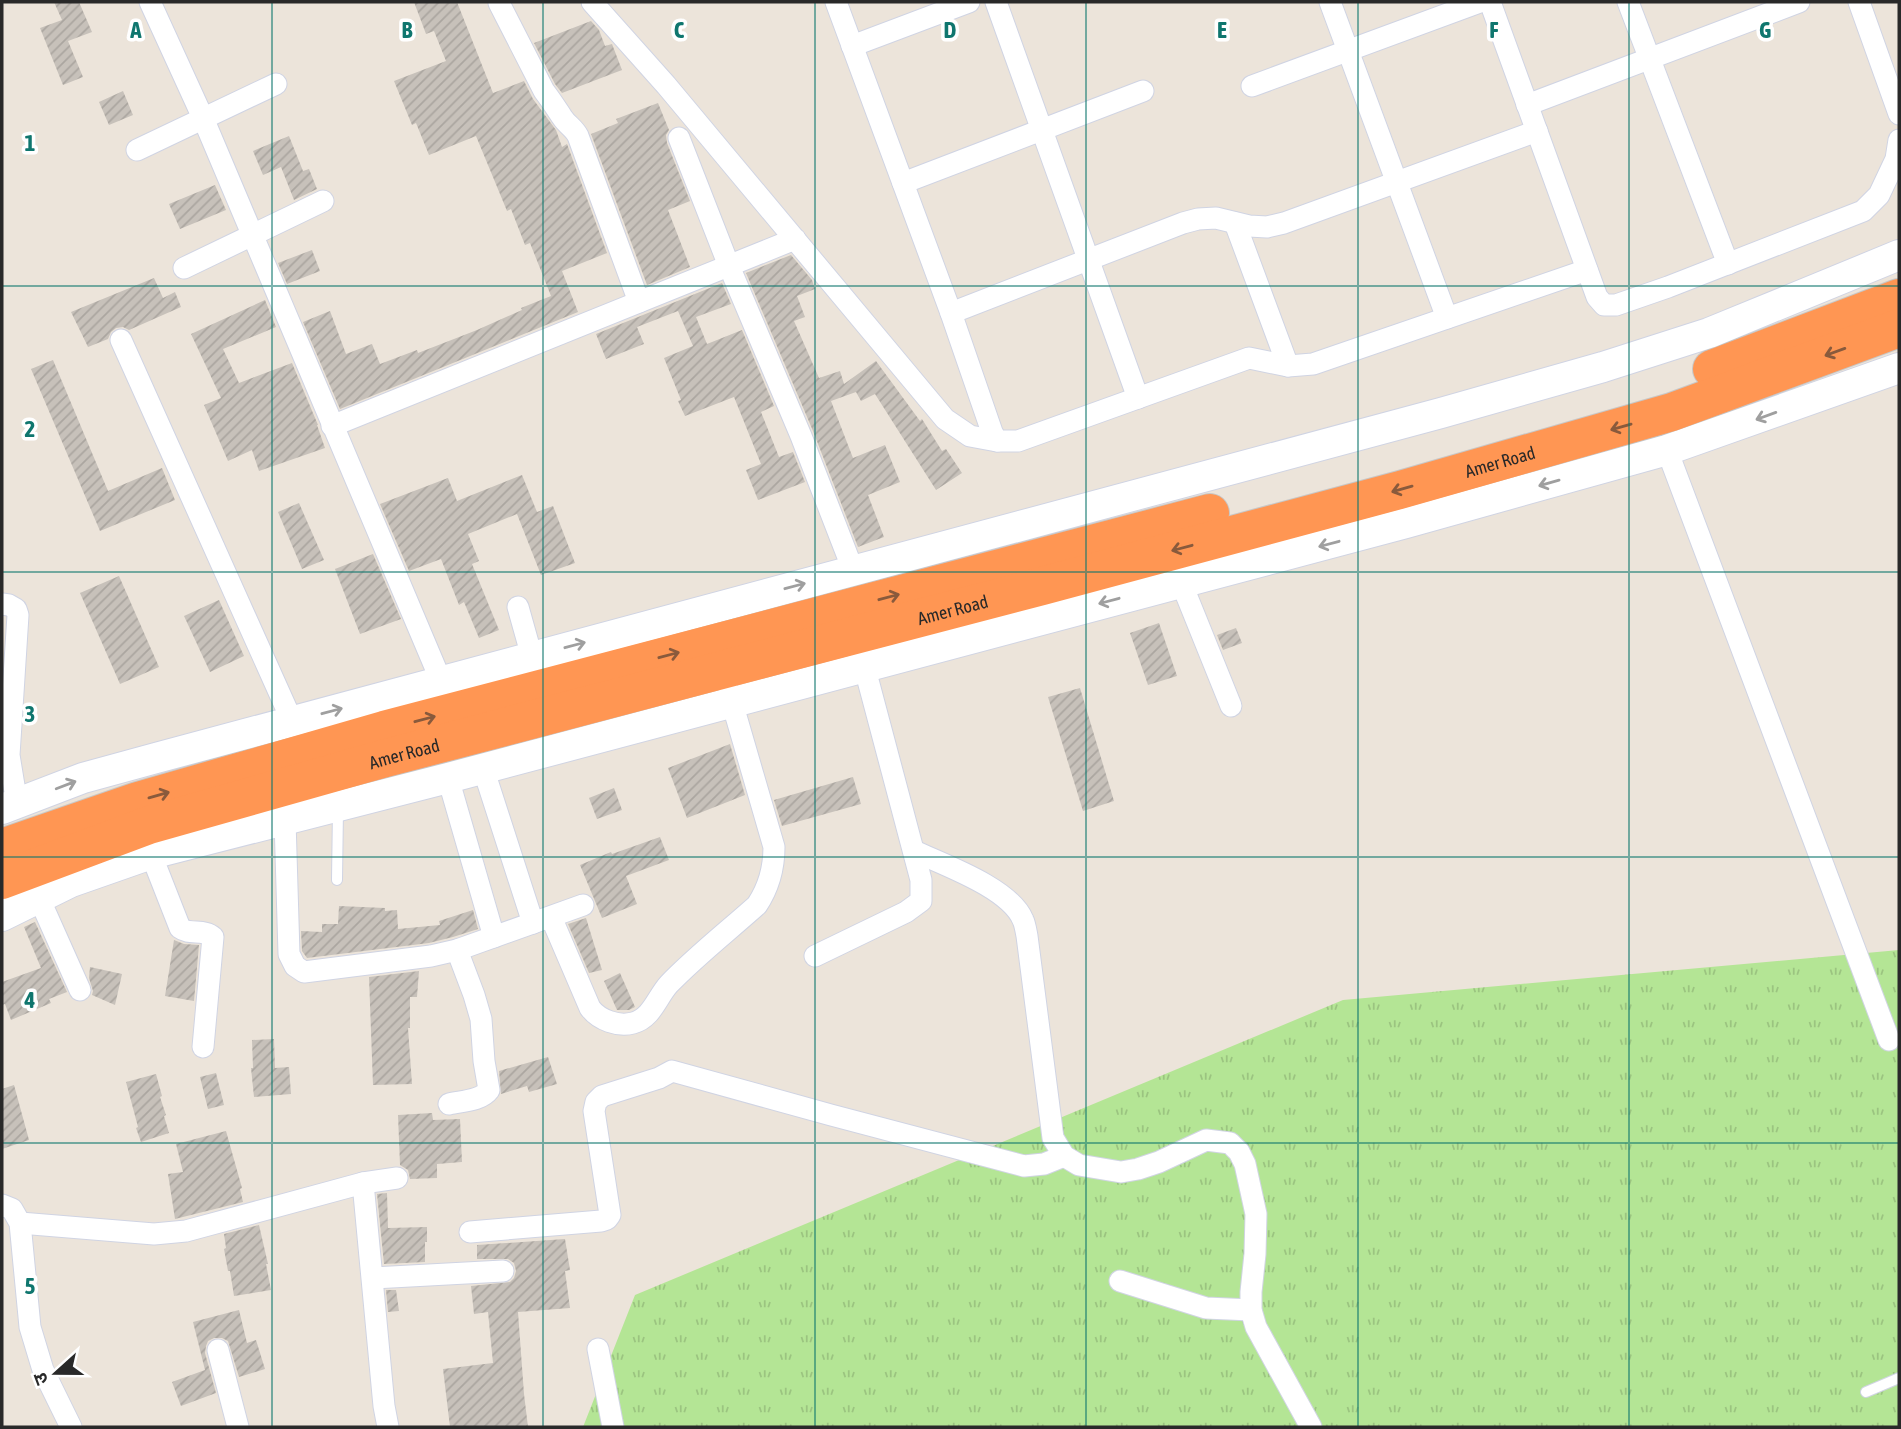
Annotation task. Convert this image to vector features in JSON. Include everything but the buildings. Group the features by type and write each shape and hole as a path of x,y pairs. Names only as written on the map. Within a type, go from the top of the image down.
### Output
{"highway":[{"name":"Amer Road","path":"2,848 371,717 1397,464 1663,388 1899,298"},
{"name":"Amer Road","path":"2,880 149,825 400,754 728,685 1244,549 1401,490 1672,412 1899,328"}],"street":[{"path":"150,2 203,118 441,681"},
{"path":"592,2 675,95 946,419 970,436 997,441 1018,440 1249,358 1288,366 1313,364 1587,270"},
{"path":"836,2 997,441"},
{"path":"852,46 969,2"},
{"path":"996,2 1138,398"},
{"path":"1330,2 1447,318"},
{"path":"1252,86 1480,2"},
{"path":"1490,2 1597,297 1604,305 1616,305 1668,287 1863,211 1879,195 1896,159 1899,140"},
{"path":"1628,2 1728,264"},
{"path":"1527,105 1799,2"},
{"path":"1859,2 1899,114"},
{"path":"499,3 544,91 578,136 639,302"},
{"path":"137,150 276,84"},
{"path":"903,183 1143,92"},
{"path":"951,313 1198,219 1216,219 1249,226 1275,225 1537,131"},
{"path":"678,138 802,436 853,570"},
{"path":"184,268 323,201"},
{"path":"1235,223 1288,366"},
{"path":"332,426 795,239"},
{"path":"2,604 16,609 18,615 9,755 9,806 83,778 292,721 371,717 441,681 1428,417 1603,367 1709,333 1899,255"},
{"path":"121,340 292,721"},
{"path":"1046,602 1181,582 1244,549 1406,523 1667,450 1899,368"},
{"path":"1667,450 1889,1040"},
{"path":"1181,582 1231,706"},
{"path":"518,607 532,657"},
{"path":"815,956 915,907 921,901 922,891 914,851 860,650"},
{"path":"2,916 71,882 151,854 483,768 728,685 774,847 771,880 757,905 667,986 650,1012 635,1023 625,1024 601,1018 590,1008 542,920 483,768"},
{"path":"448,778 494,937"},
{"path":"285,820 289,954 295,966 304,972 431,956 457,950 583,905"},
{"path":"914,851 978,880 1001,894 1014,905 1023,919 1053,1138 1064,1156 1079,1165 1121,1172 1159,1162 1206,1140 1230,1143 1239,1152 1245,1164 1256,1214 1251,1292 1255,1327 1311,1427"},
{"path":"151,854 180,928 209,933 213,937 203,1047"},
{"path":"38,898 80,990"},
{"path":"449,1104 481,1097 489,1090 481,1019 457,950"},
{"path":"470,1232 607,1219 610,1215 594,1111 596,1102 602,1096 673,1071 1024,1166 1044,1164 1064,1156"},
{"path":"20,1223 155,1234 186,1231 363,1183 397,1178"},
{"path":"363,1183 388,1427"},
{"path":"2,1205 12,1209 20,1223 30,1327 43,1370 71,1427"},
{"path":"373,1278 503,1271"},
{"path":"1119,1281 1206,1308 1251,1310"},
{"path":"598,1349 613,1427"},
{"path":"218,1350 238,1427"}],"lane":[{"path":"337,880 338,806"},
{"path":"1866,1392 1899,1378"}],"green space":[{"path":"1899,950 1899,1427 583,1427 635,1295 1343,1000"}]}
